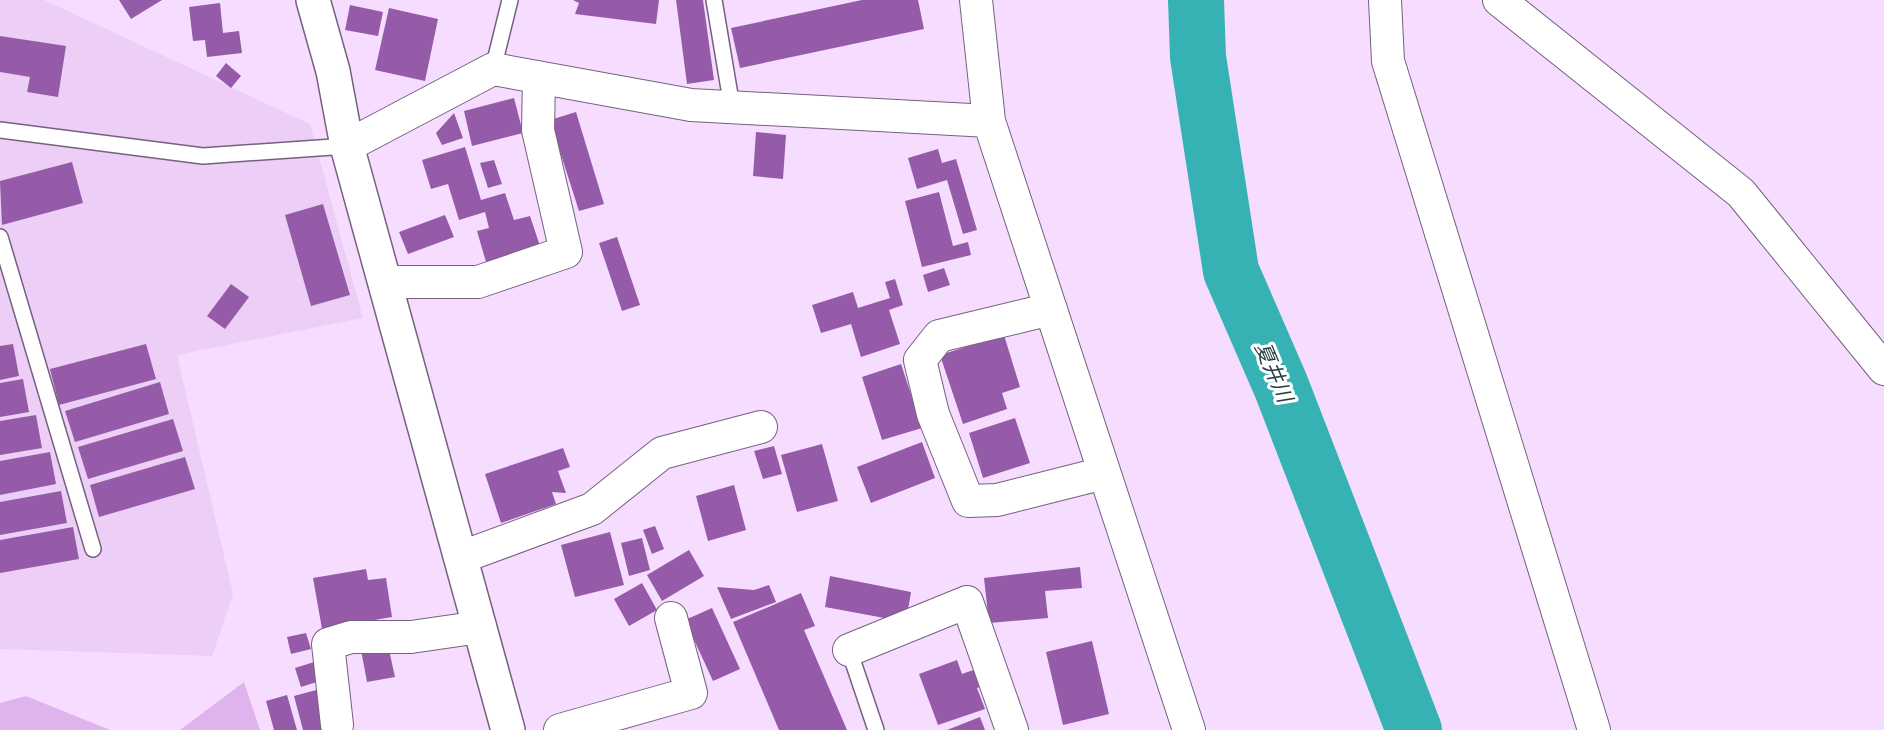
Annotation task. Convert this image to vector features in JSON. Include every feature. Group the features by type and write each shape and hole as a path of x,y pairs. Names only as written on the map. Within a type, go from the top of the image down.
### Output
{"street":[{"path":"313,0 333,71 347,146 508,730"},
{"path":"976,0 989,121 1189,730"},
{"path":"1385,0 1388,61 1594,730"},
{"path":"1499,0 1741,193 1884,369"},
{"path":"347,146 493,69 692,105 989,121"},
{"path":"385,282 478,282 566,252 538,130 539,78"},
{"path":"1051,309 939,336 920,360 933,414 968,501 998,500 1104,473"},
{"path":"462,557 592,509 662,453 761,427"},
{"path":"849,650 967,602 1012,730"},
{"path":"560,730 691,693 671,618"},
{"path":"337,725 328,644 351,637 411,637 480,627"}],"lane":[{"path":"493,69 510,0"},
{"path":"714,0 732,107"},
{"path":"0,130 203,156 347,146"},
{"path":"0,237 93,549"},
{"path":"849,650 876,730"}],"shaded area":[{"path":"0,0 44,0 310,124 363,318 177,355 233,594 212,656 0,649"},
{"path":"244,682 260,730 180,730"},
{"path":"26,696 110,730 0,730 0,703"}],"building":[{"path":"119,0 162,0 131,19"},
{"path":"573,0 659,0 656,24 575,14 579,3"},
{"path":"676,0 703,0 714,80 687,84"},
{"path":"862,0 918,0 924,29 740,68 731,28"},
{"path":"220,3 223,33 239,31 242,53 207,57 205,40 193,41 189,7"},
{"path":"350,5 383,12 378,36 345,30"},
{"path":"389,8 438,19 425,81 375,70"},
{"path":"0,36 66,46 58,97 27,92 30,77 0,72"},
{"path":"226,63 241,76 231,88 216,76"},
{"path":"514,98 523,133 472,146 464,111"},
{"path":"576,112 604,204 579,211 550,120"},
{"path":"454,113 463,138 442,145 436,133"},
{"path":"756,132 786,135 783,179 753,176"},
{"path":"465,147 481,200 505,193 514,220 530,216 540,246 486,262 477,231 489,228 485,212 459,220 448,184 431,189 422,160"},
{"path":"938,149 942,163 956,159 977,230 963,234 947,180 917,189 908,158"},
{"path":"494,160 502,184 488,188 480,163"},
{"path":"72,162 83,203 2,225 0,181"},
{"path":"939,192 953,246 968,242 971,255 922,267 905,201"},
{"path":"323,204 350,295 311,306 285,215"},
{"path":"445,215 454,237 408,254 399,232"},
{"path":"617,237 640,305 622,311 599,243"},
{"path":"944,268 950,285 928,292 923,275"},
{"path":"895,279 903,305 889,310 900,344 861,357 851,324 821,333 812,305 853,292 858,308 890,298 885,282"},
{"path":"231,284 249,297 225,329 207,316"},
{"path":"1004,335 1020,387 1002,393 1007,409 963,424 940,355"},
{"path":"13,344 19,376 0,380 0,346"},
{"path":"146,344 156,379 59,405 50,369"},
{"path":"901,364 922,428 882,440 862,377"},
{"path":"23,379 29,412 0,417 0,383"},
{"path":"160,382 169,414 75,442 65,411"},
{"path":"36,415 42,448 0,455 0,421"},
{"path":"1015,418 1030,463 983,478 969,433"},
{"path":"173,419 183,451 88,479 78,447"},
{"path":"922,442 935,478 871,503 857,467"},
{"path":"822,444 838,501 797,512 781,455"},
{"path":"774,446 782,474 763,479 754,451"},
{"path":"563,448 570,467 558,471 566,493 552,492 556,504 501,523 485,474"},
{"path":"50,452 56,484 0,495 0,461"},
{"path":"185,457 195,489 99,517 90,485"},
{"path":"734,485 746,530 708,541 696,496"},
{"path":"61,491 67,523 0,535 0,502"},
{"path":"655,526 664,549 652,554 643,530"},
{"path":"73,527 79,559 0,573 0,540"},
{"path":"610,532 624,585 575,597 561,545"},
{"path":"642,538 650,570 629,576 621,543"},
{"path":"689,550 704,576 662,601 647,575"},
{"path":"1080,567 1082,588 1045,591 1048,618 989,623 984,578"},
{"path":"366,569 368,580 386,578 392,617 322,629 313,578"},
{"path":"830,576 911,592 906,622 825,607"},
{"path":"642,583 657,610 629,626 614,599"},
{"path":"769,585 776,602 731,619 717,587 754,590"},
{"path":"801,593 815,626 804,630 847,730 779,730 733,622"},
{"path":"712,608 740,669 713,681 685,620"},
{"path":"306,633 311,649 291,654 287,637"},
{"path":"1092,641 1109,714 1063,725 1046,652"},
{"path":"388,645 395,677 367,682 361,650"},
{"path":"957,660 962,674 979,668 985,685 977,688 985,709 938,725 919,674"},
{"path":"314,662 320,681 301,687 295,668"},
{"path":"320,689 330,730 303,730 294,696"},
{"path":"287,695 297,730 274,730 266,701"},
{"path":"980,717 985,730 947,730"}],"waterway":[{"name":"夏井川","path":"1196,0 1198,57 1231,271 1281,386 1414,730"}]}
